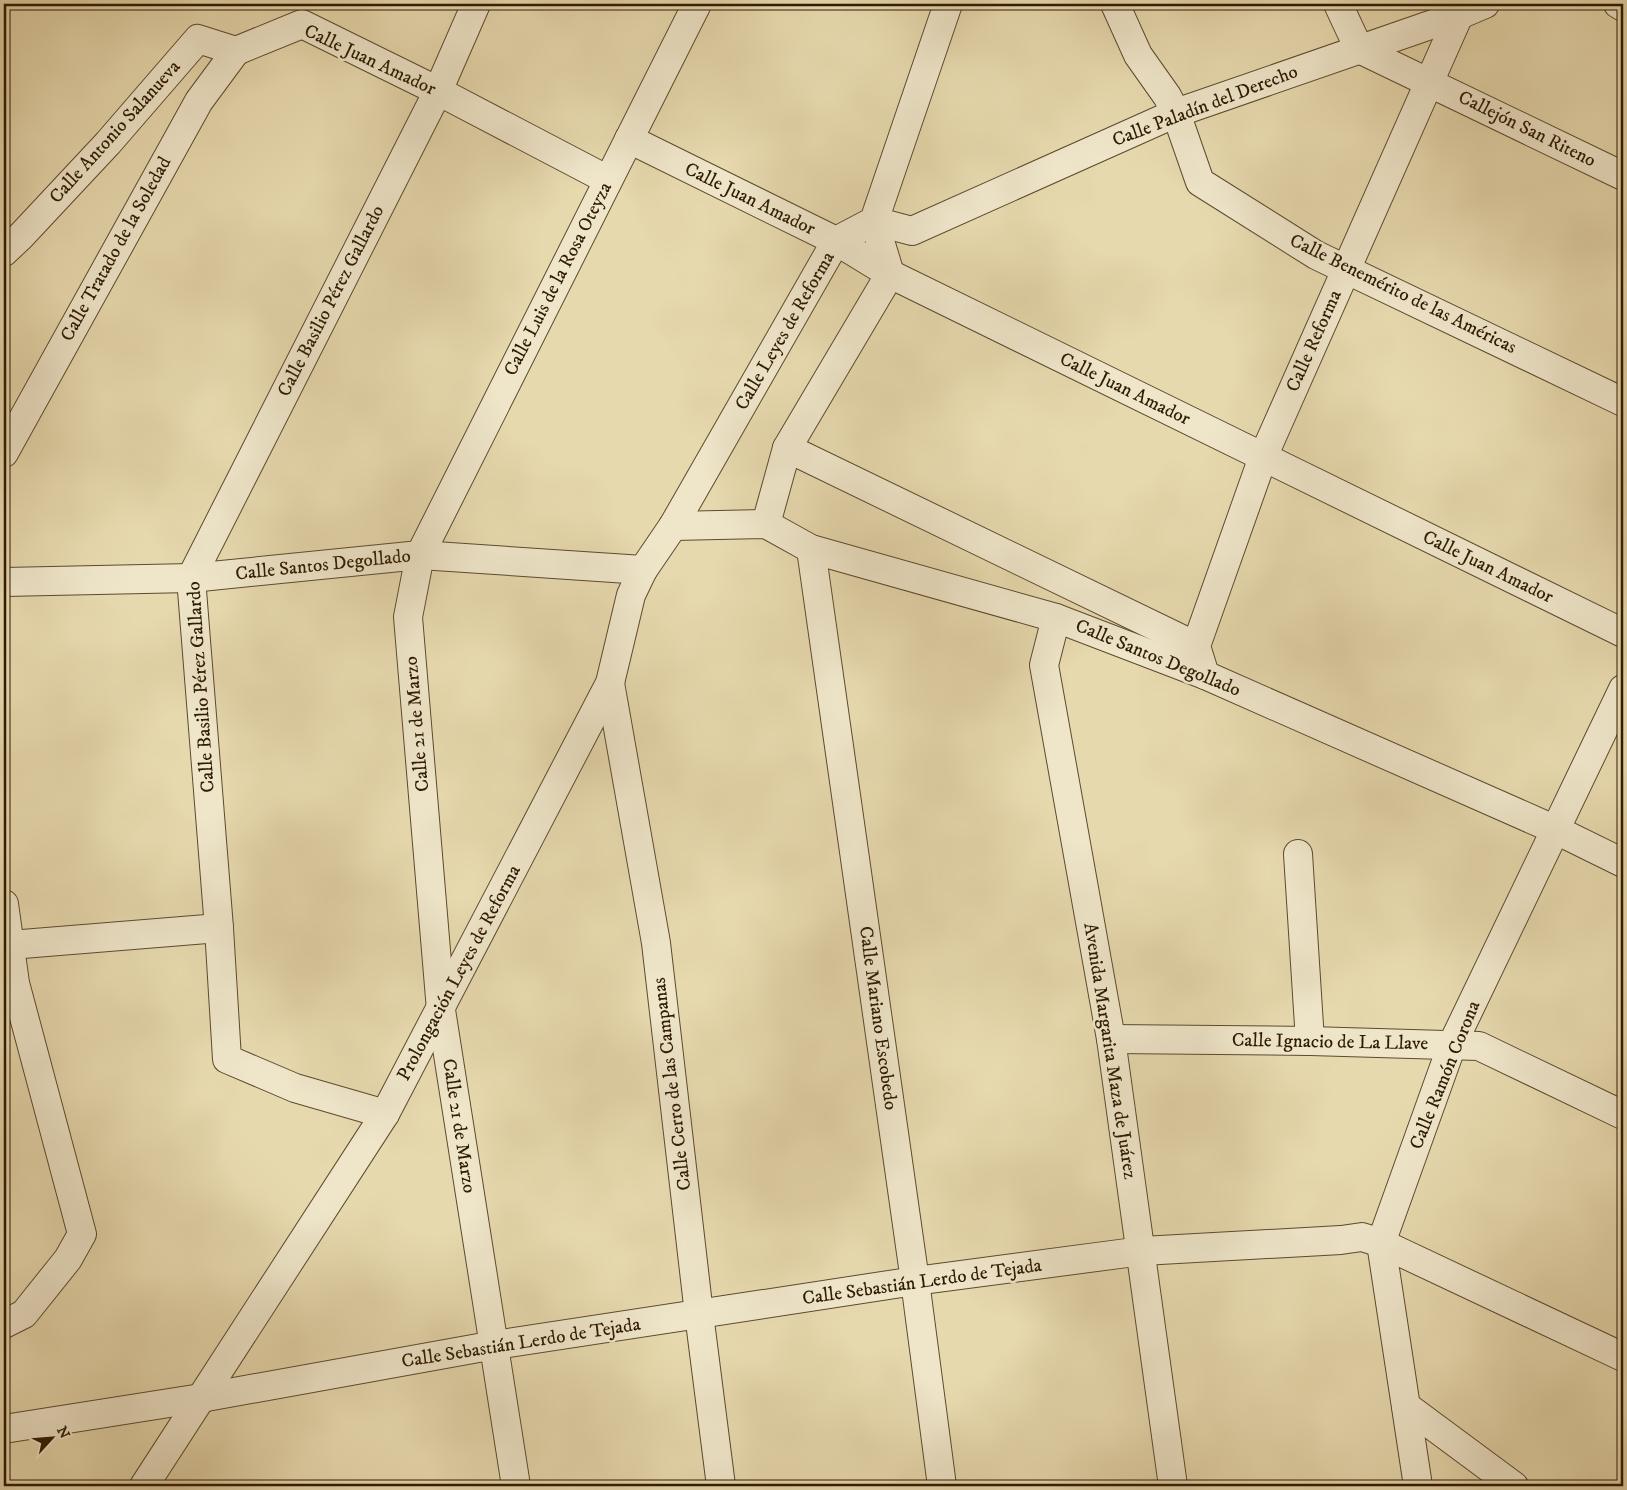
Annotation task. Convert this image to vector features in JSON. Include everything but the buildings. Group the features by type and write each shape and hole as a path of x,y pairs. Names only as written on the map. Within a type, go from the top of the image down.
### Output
{"street":[{"name":"Calle Basilio Pérez Gallardo","path":"385,1114 295,1088 227,1060 219,928 191,578 438,91 476,4"},
{"name":"Calle Luis de la Rosa Oteyza","path":"420,555 697,4"},
{"name":"Calle Benemérito de las Américas","path":"1115,4 1138,55 1167,96 1176,113 1200,182 1316,255 1623,402"},
{"path":"1338,4 1359,49"},
{"name":"Calle Paladín del Derecho","path":"874,221 912,231 1176,113 1460,15 1485,4"},
{"path":"1618,4 1623,7"},
{"path":"673,526 766,524 787,448 890,274 874,221 952,7"},
{"name":"Calle Reforma","path":"1196,646 1263,457 1345,269 1460,15"},
{"name":"Calle Juan Amador","path":"236,51 302,24 438,91 608,180"},
{"name":"Calle Antonio Salanueva","path":"4,252 108,143 198,39 236,51"},
{"name":"Callejón San Riteno","path":"1359,49 1623,176"},
{"name":"Calle Tratado de la Soledad","path":"4,453 199,101 236,51"},
{"name":"Calle Juan Amador","path":"629,139 836,241 890,274 1623,633"},
{"name":"Calle Leyes de Reforma","path":"673,526 836,241 874,221"},
{"name":"Calle Santos Degollado","path":"787,448 1196,646"},
{"name":"Calle Santos Degollado","path":"766,524 810,550 1056,618 1204,675 1556,830 1623,863"},
{"name":"Prolongación Leyes de Reforma","path":"144,1486 385,1114 441,1010 610,683 632,595 643,570 673,526"},
{"name":"Calle Mariano Escobedo","path":"810,550 915,1281 942,1486"},
{"name":"Calle Santos Degollado","path":"4,582 191,578 420,555 643,570"},
{"name":"Calle 21 de Marzo","path":"420,555 408,617 441,1010 516,1486"},
{"name":"Avenida Margarita Maza de Juárez","path":"1056,618 1044,665 1111,1039 1142,1251 1173,1486"},
{"path":"1196,646 1204,675"},
{"name":"Calle Cerro de las Campanas","path":"610,683 656,943 721,1486"},
{"name":"Calle Ramón Corona","path":"1418,1486 1382,1243 1452,1045 1623,689"},
{"path":"1298,854 1310,1041"},
{"path":"4,904 10,945 10,986 82,1234 68,1259 24,1314 4,1324"},
{"path":"10,945 219,928"},
{"name":"Calle Ignacio de La Llave","path":"1111,1039 1310,1041 1479,1046 1623,1115"},
{"name":"Calle Sebastián Lerdo de Tejada","path":"4,1430 201,1398 495,1345 915,1281 1142,1251 1341,1240 1362,1237 1382,1243 1623,1357"},
{"path":"1406,1406 1514,1486"}]}
